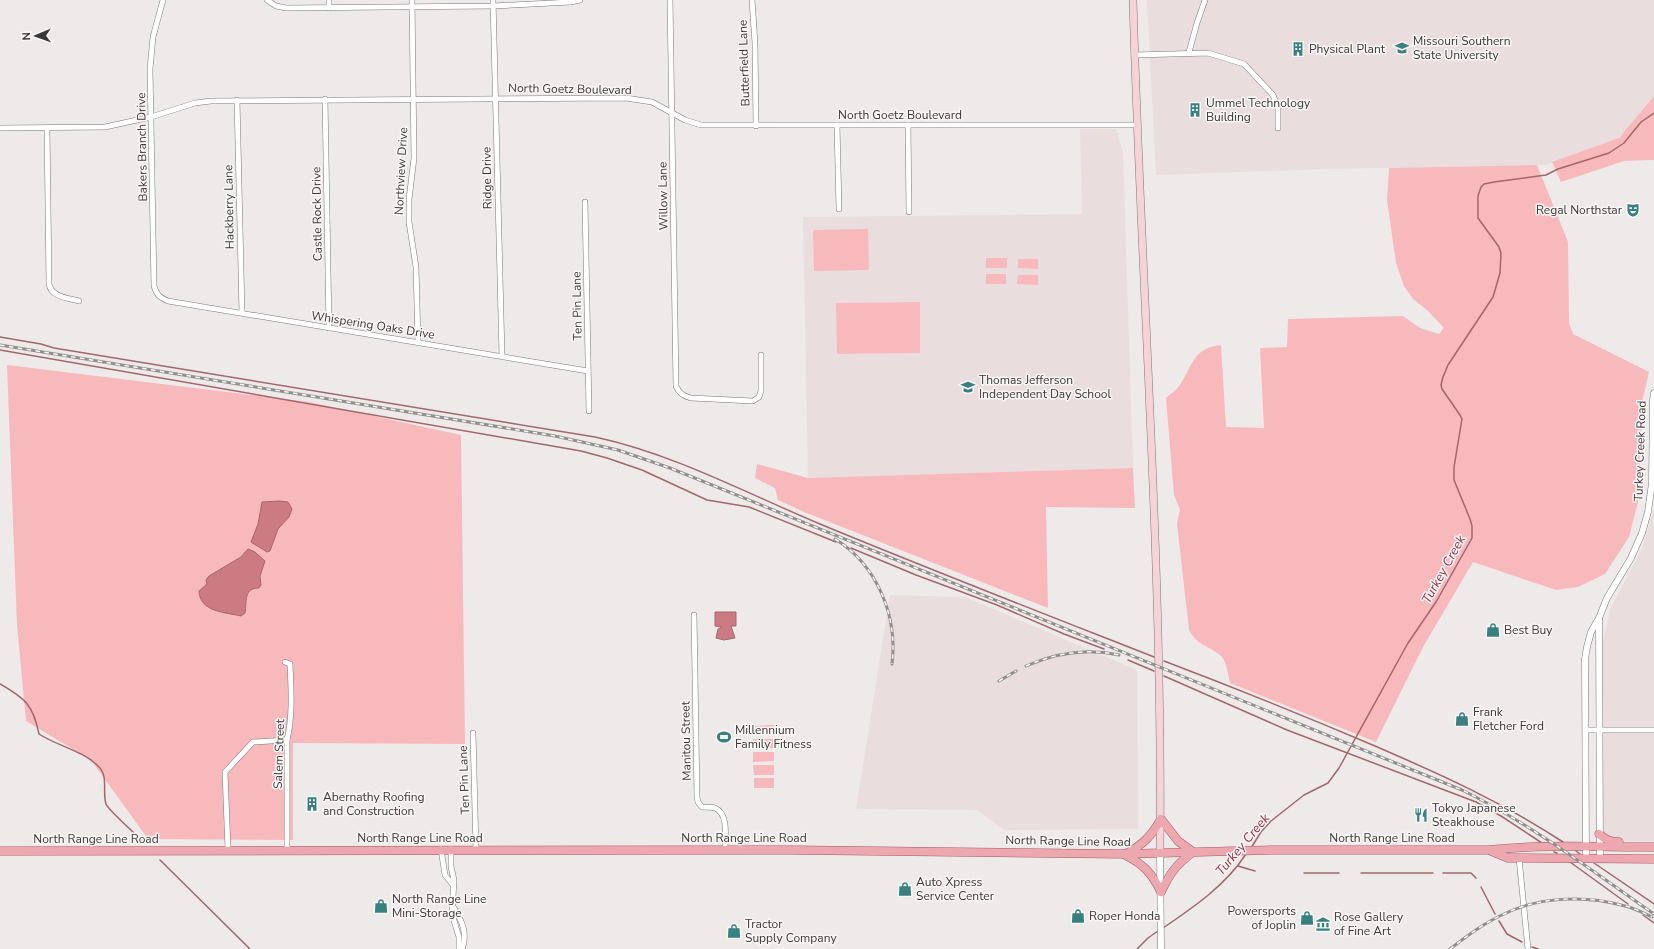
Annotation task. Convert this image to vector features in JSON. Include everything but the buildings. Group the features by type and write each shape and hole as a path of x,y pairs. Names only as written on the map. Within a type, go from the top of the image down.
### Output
{"main road":[{"path":"1133,0 1134,55 1156,537 1161,820 1160,853"},
{"path":"1161,820 1178,841 1193,852 1171,872 1161,892"},
{"path":"1124,854 1135,849 1149,838 1161,820"},
{"path":"1600,834 1611,842 1654,843"},
{"name":"North Range Line Road","path":"0,851 441,849 933,850 1124,854 1273,850 1488,850 1510,848 1654,847"},
{"name":"North Range Line Road","path":"1488,850 1508,858 1654,859"},
{"path":"1124,854 1139,862 1150,873 1161,892"}],"street":[{"name":"Bakers Branch Drive","path":"156,294 154,286 151,51 153,37 164,0"},
{"path":"329,0 329,8"},
{"name":"Northview Drive","path":"412,0 414,158 409,199 409,222 416,267 418,342"},
{"path":"268,1 276,6 286,8 329,8 571,2 580,0"},
{"name":"Willow Lane","path":"670,0 676,386 679,392 685,397 753,401 759,397 761,390 761,355"},
{"name":"Butterfield Lane","path":"752,0 755,43 756,126"},
{"path":"1189,52 1205,0"},
{"name":"Ridge Drive","path":"493,3 502,356"},
{"path":"1134,55 1208,52 1244,64 1273,95 1278,109 1278,128"},
{"name":"North Goetz Boulevard","path":"0,128 105,127 151,117 195,104 237,100 325,99 414,100 626,98 652,102 685,120 701,125 1138,124"},
{"name":"Castle Rock Drive","path":"325,99 329,328"},
{"name":"Hackberry Lane","path":"237,100 242,313"},
{"path":"837,125 839,208"},
{"path":"908,125 909,212"},
{"path":"47,128 49,284 53,293 79,301"},
{"name":"Ten Pin Lane","path":"585,202 589,411"},
{"name":"Whispering Oaks Drive","path":"156,294 160,298 168,301 588,371"},
{"name":"Turkey Creek Road","path":"1586,858 1586,647 1591,632 1599,618 1607,598 1631,558 1642,533 1648,512 1652,483 1654,393"},
{"name":"Manitou Street","path":"694,615 697,797 702,807 714,808 720,812 723,818 725,850"},
{"path":"1599,618 1600,859"},
{"name":"Salem Street","path":"285,662 290,664 291,688 289,730 287,740 287,850"},
{"path":"1586,730 1654,730"},
{"name":"Ten Pin Lane","path":"473,733 476,850"},
{"path":"228,850 225,772 253,742 287,740"},
{"path":"441,849 445,875 453,885"},
{"path":"451,849 451,867 454,880 454,908 452,914 459,938 459,949"},
{"path":"1160,853 1161,949"},
{"path":"1519,858 1528,949"},
{"path":"454,908 464,927 465,941 462,949"}],"shaded area":[{"name":"Missouri Southern State University","path":"1147,0 1654,0 1654,96 1619,138 1546,165 1330,169 1156,175"},
{"path":"1654,96 1654,160 1624,161 1561,182 1552,162 1619,138"},
{"name":"Thomas Jefferson Independent Day School","path":"1080,129 1116,129 1123,151 1133,468 808,478 803,217 1082,214"},
{"path":"1537,165 1568,242 1569,323 1573,334 1649,372 1642,402 1638,502 1629,537 1605,574 1578,587 1556,590 1473,562 1423,647 1376,742 1230,683 1226,665 1221,656 1217,652 1196,640 1189,630 1177,524 1180,510 1174,495 1166,398 1179,387 1191,364 1199,354 1212,347 1221,345 1226,427 1264,428 1260,348 1287,347 1288,319 1403,316 1420,328 1439,334 1444,328 1427,310 1413,299 1404,286 1396,263 1387,200 1389,168"},
{"path":"868,229 869,270 814,271 813,230"},
{"path":"986,258 1007,258 1007,268 986,268"},
{"path":"1018,259 1038,259 1038,269 1018,268"},
{"path":"986,274 1006,274 1006,284 986,284"},
{"path":"1018,275 1038,275 1038,285 1017,284"},
{"path":"920,302 920,353 837,354 836,303"},
{"path":"7,365 309,402 461,435 465,744 293,743 293,840 148,839 91,760 26,721 17,625"},
{"path":"757,464 808,478 1133,468 1135,508 1046,507 1048,608 804,512 778,500 775,488 755,478"},
{"path":"262,502 288,502 292,509 289,517 278,529 270,551 267,552 251,542 258,524"},
{"path":"1654,509 1654,841 1615,841 1603,832 1602,645 1611,607 1642,549"},
{"path":"248,549 255,552 265,561 260,576 261,585 259,588 250,590 248,593 245,613 241,616 221,612 208,607 200,598 199,591 207,584 206,580 209,576 241,557"},
{"path":"890,595 965,597 1137,670 1138,829 1004,830 977,810 856,809"},
{"path":"715,612 736,612 736,626 731,626 735,638 724,640 716,638 718,629 722,627 715,626"},
{"path":"774,725 774,735 753,735 753,726"},
{"path":"753,739 774,739 774,748 753,749"},
{"path":"753,752 774,752 774,761 753,762"},
{"path":"753,765 774,765 774,775 754,775"},
{"path":"754,778 774,778 774,788 754,788"}],"waterway":[{"name":"Turkey Creek","path":"1251,848 1261,832 1271,821 1304,795 1328,783 1339,768 1408,643 1436,602 1472,538 1472,526 1470,519 1454,480 1454,467 1462,419 1442,389 1441,385 1448,365 1493,297 1500,273 1501,253 1499,247 1478,218 1478,196 1481,187 1484,184 1494,182 1546,175 1558,169 1609,153 1624,143 1641,122 1654,113"},
{"path":"0,337 41,344 54,348 595,437 624,444 653,453 709,475 820,524 1154,657"},
{"path":"0,350 581,451 642,470 707,500 749,507 836,542"},
{"path":"851,548 1104,649"},
{"path":"1128,660 1154,671"},
{"path":"1164,661 1296,713 1424,768 1517,814 1563,842"},
{"path":"1164,676 1287,730 1476,802 1501,816 1542,843"},
{"path":"0,684 16,694 31,709 39,734 85,756 98,766 103,774 106,804 142,841"},
{"path":"1576,851 1580,854"},
{"name":"Turkey Creek","path":"1163,928 1209,895 1229,876 1246,854"},
{"path":"160,860 250,949"},
{"path":"1570,862 1628,904"},
{"path":"1594,863 1654,904"},
{"path":"1238,866 1255,871"},
{"path":"1304,873 1339,873"},
{"path":"1361,873 1433,873"},
{"path":"1443,873 1471,873 1476,878"},
{"path":"1481,887 1495,914"},
{"path":"1643,915 1654,923"},
{"path":"1499,921 1507,934 1522,942"},
{"name":"Turkey Creek","path":"1137,949 1158,931"},
{"path":"1532,947 1538,949"}],"railway":[{"path":"0,345 555,436 618,450 670,468 1462,790 1487,803 1536,833 1584,864 1654,914"},
{"path":"835,539 850,550 862,563 873,577 882,593 892,628 892,664"},
{"path":"1026,666 1048,658 1072,653 1095,652 1119,655"},
{"path":"999,681 1016,671"},
{"path":"1450,949 1490,921 1517,908 1546,901 1577,899 1607,902 1629,907 1652,917"}],"place":[{"name":"Missouri Southern State University","path":"1402,48"},
{"name":"Physical Plant","path":"1298,49"},
{"name":"Ummel Technology Building","path":"1195,110"},
{"name":"Regal Northstar","path":"1633,210"},
{"name":"Thomas Jefferson Independent Day School","path":"968,387"},
{"name":"Best Buy","path":"1493,630"},
{"name":"Frank Fletcher Ford","path":"1462,719"},
{"name":"Millennium Family Fitness","path":"724,737"},
{"name":"Abernathy Roofing and Construction","path":"312,804"},
{"name":"Tokyo Japanese Steakhouse","path":"1421,815"},
{"name":"Auto Xpress Service Center","path":"905,889"},
{"name":"North Range Line Mini-Storage","path":"381,906"},
{"name":"Roper Honda","path":"1078,916"},
{"name":"Powersports of Joplin","path":"1307,918"},
{"name":"Rose Gallery of Fine Art","path":"1323,924"},
{"name":"Tractor Supply Company","path":"734,931"}]}
